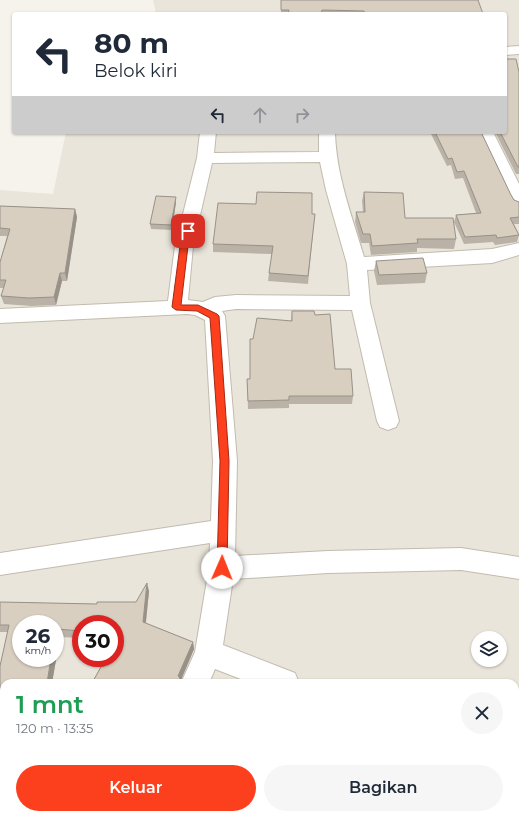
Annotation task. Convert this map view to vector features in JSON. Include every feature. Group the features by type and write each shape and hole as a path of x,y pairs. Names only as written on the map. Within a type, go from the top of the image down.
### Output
{"street":[{"path":"507,51 519,50"},
{"path":"176,307 184,246 205,158 208,134"},
{"path":"327,134 328,157 335,190 357,264 360,303 388,421"},
{"path":"486,134 519,202"},
{"path":"205,158 328,157"},
{"path":"357,264 422,258 492,256 519,249"},
{"path":"204,311 215,304 236,302 360,303"},
{"path":"0,316 176,307 198,308 214,316 225,461 222,568 208,653 197,679"},
{"path":"0,564 223,530"},
{"path":"222,568 328,562 461,559 519,568"},
{"path":"208,653 275,679"}],"shaded area":[{"path":"153,0 519,0 519,679 0,679 0,190 53,194 66,134 507,134 507,12 156,12"}],"building":[{"path":"281,0 478,0 482,12 364,12 322,10 322,12 288,12 289,10 281,10"},
{"path":"507,59 516,59 519,72 518,167 501,134 507,134"},
{"path":"436,134 482,134 511,195 514,200 519,202 519,217 510,218 519,235 497,238 496,235 465,237 456,215 481,213 464,171 457,172 452,158 448,159"},
{"path":"257,192 312,193 312,214 315,214 308,276 269,273 273,246 213,244 218,203 256,204"},
{"path":"364,192 403,193 405,218 453,218 456,239 417,239 418,243 372,246 370,234 363,234 356,212 365,212"},
{"path":"156,196 176,197 171,225 150,224"},
{"path":"0,206 75,209 65,273 60,273 54,297 29,298 1,296 6,280 0,280 0,262 10,229 0,228"},
{"path":"423,258 427,273 379,275 376,261"},
{"path":"292,311 314,311 315,315 330,314 335,369 351,369 353,396 289,396 289,400 248,401 247,379 250,379 250,339 253,339 257,318 292,321"},
{"path":"147,583 143,622 193,642 178,676 180,679 94,679 101,667 124,667 124,615 72,615 72,630 64,630 64,615 12,615 12,667 50,667 48,679 0,679 0,666 9,625 0,625 0,602 97,604 97,602 136,602"}],"route":[{"path":"188,231 184,246 176,307 198,308 214,316 225,461 222,568"}]}
